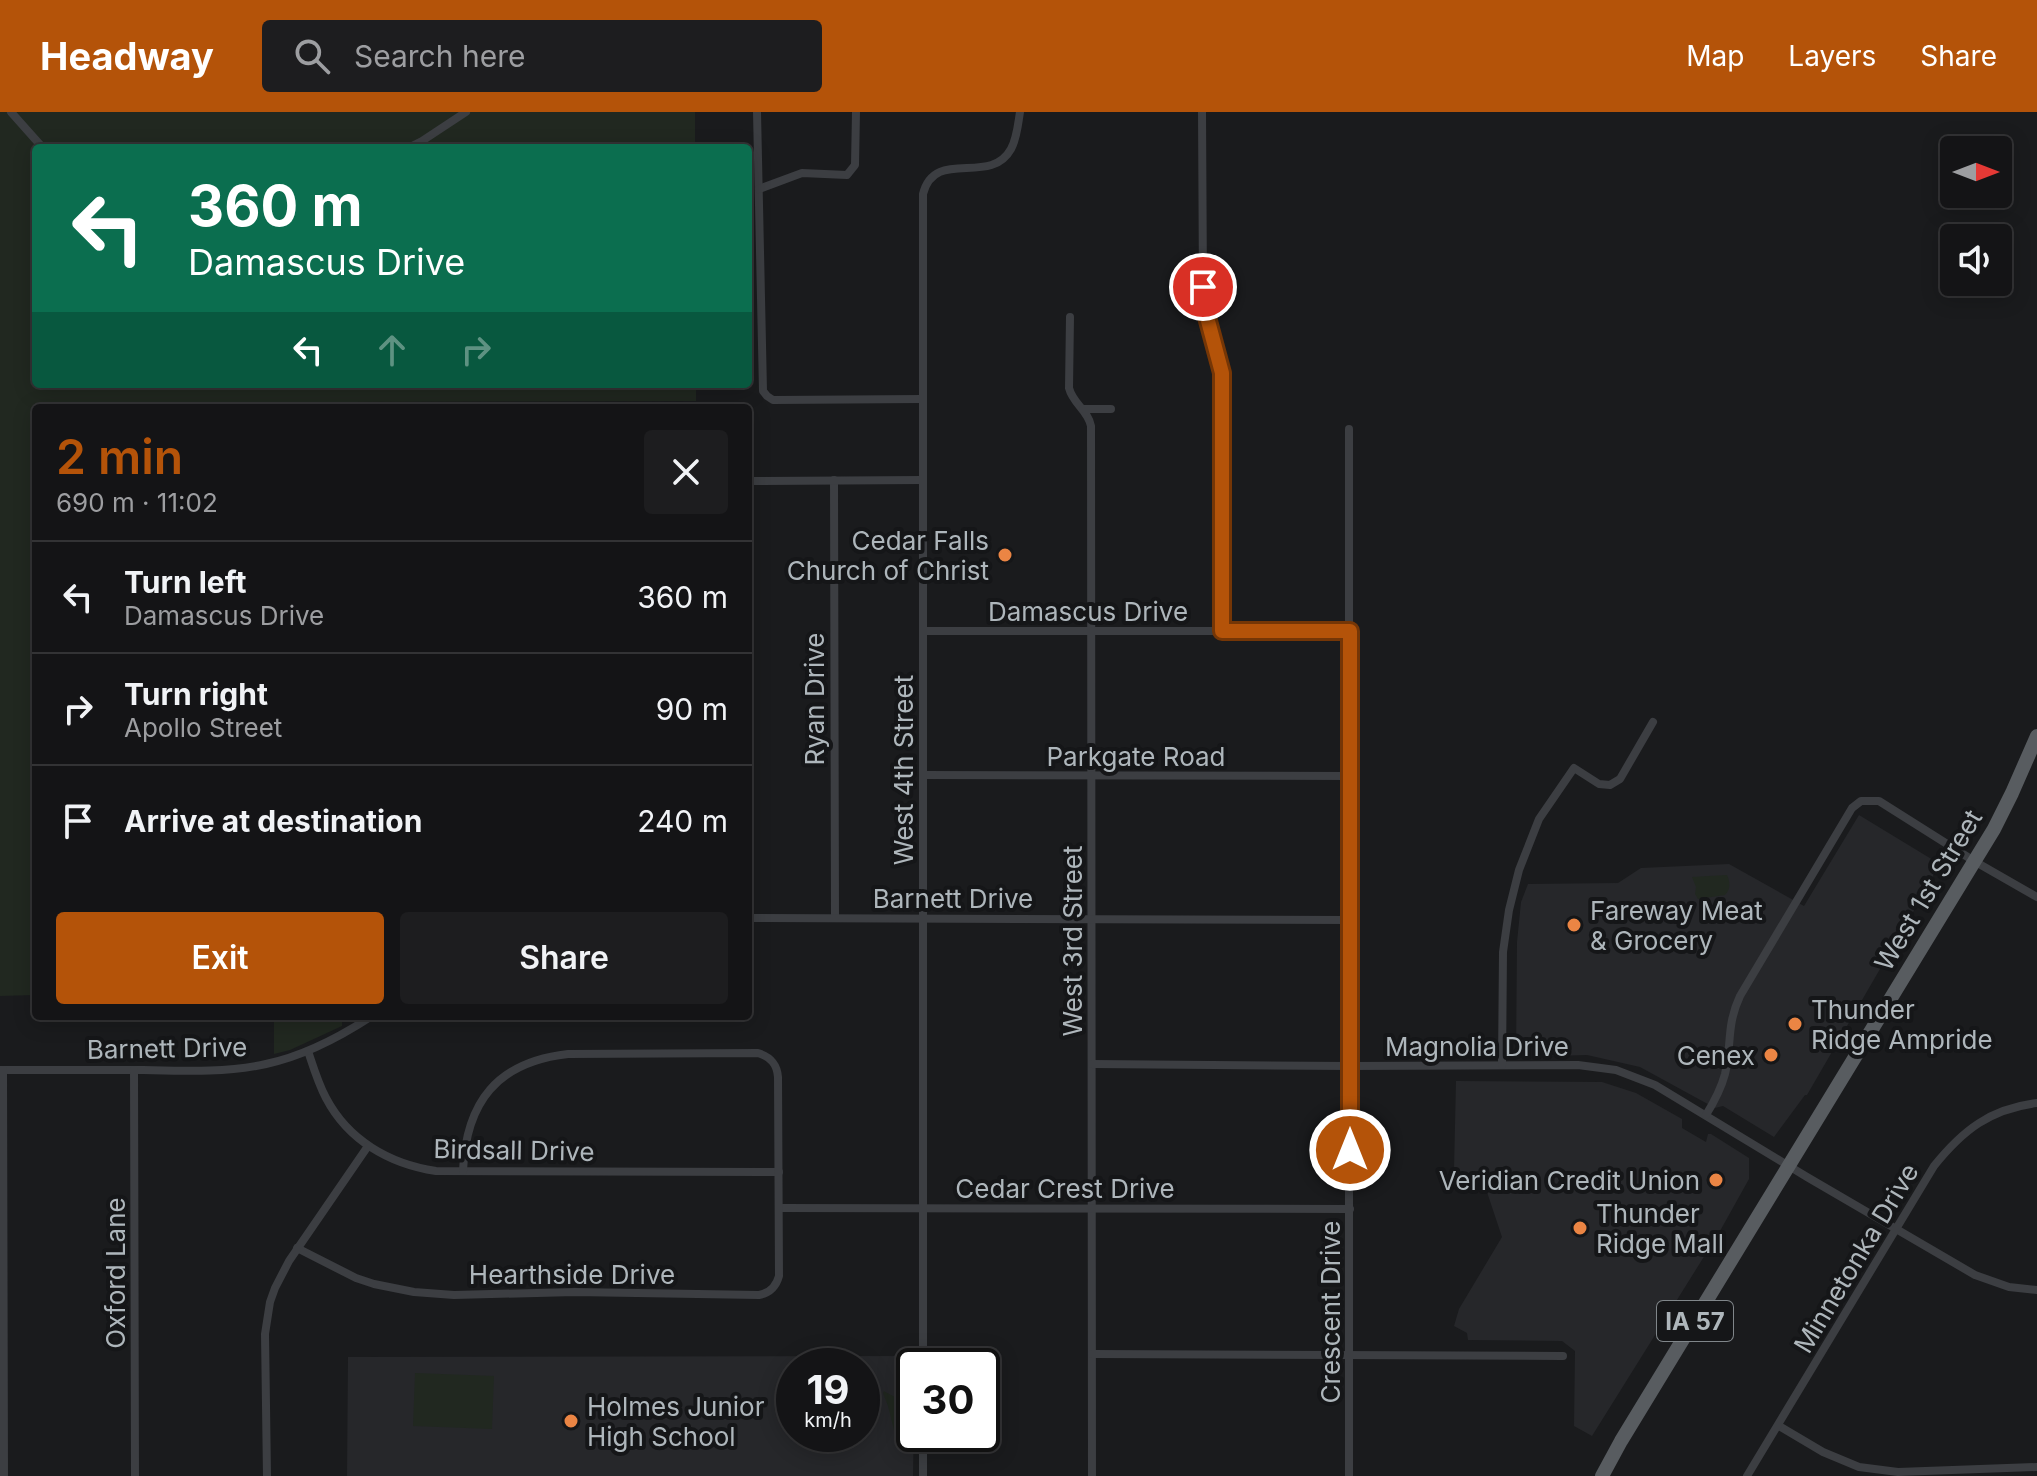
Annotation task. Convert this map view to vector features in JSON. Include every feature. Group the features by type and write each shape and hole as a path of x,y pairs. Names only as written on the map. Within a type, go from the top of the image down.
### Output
{"main road":[{"name":"West 1st Street","path":"1602,1476 2000,817 2037,736"}],"street":[{"path":"11,112 39,144"},
{"path":"416,144 466,112"},
{"path":"757,112 763,391 773,400 922,399"},
{"path":"759,189 802,173 847,175 855,165 856,112"},
{"name":"West 4th Street","path":"923,1348 923,194 932,176 944,169 983,168 1002,161 1014,143 1020,112"},
{"path":"1202,112 1204,306 1222,373 1222,631"},
{"name":"West 3rd Street","path":"1070,317 1069,388 1071,398 1089,415 1091,426 1092,1476"},
{"path":"1083,409 1111,409"},
{"name":"Crescent Drive","path":"1349,429 1349,1476"},
{"name":"Ryan Drive","path":"834,480 835,918"},
{"path":"752,481 923,480"},
{"name":"Damascus Drive","path":"923,631 1350,631"},
{"path":"1502,1065 1503,964 1509,910 1519,870 1539,819 1574,768 1599,784 1610,785 1620,779 1653,722"},
{"name":"Parkgate Road","path":"923,775 1350,776"},
{"path":"1706,1115 1726,1071 1728,1036 1734,1009 1852,808 1861,801 1879,801 2037,897"},
{"name":"Barnett Drive","path":"752,918 1350,920"},
{"name":"Barnett Drive","path":"1,1070 229,1070 269,1064 308,1051 344,1035 366,1020"},
{"name":"Birdsall Drive","path":"308,1051 318,1082 333,1110 349,1130 368,1146 408,1165 436,1171 779,1172"},
{"name":"Hearthside Drive","path":"297,1248 337,1270 374,1284 433,1294 575,1292 759,1295 769,1293 779,1276 777,1071 765,1055 568,1054 528,1062 495,1084 479,1106 468,1132 463,1171"},
{"name":"Magnolia Drive","path":"1092,1064 1578,1065 1616,1070 1655,1085 1975,1275 2009,1287 2037,1290"},
{"path":"1,1070 4,1476"},
{"name":"Oxford Lane","path":"134,1070 135,1476"},
{"name":"Minnetonka Drive","path":"1747,1476 1934,1166 1963,1135 1988,1117 2037,1103"},
{"path":"267,1476 265,1334 275,1288 297,1248 368,1146"},
{"name":"Cedar Crest Drive","path":"779,1208 1350,1209"},
{"path":"1092,1354 1563,1356"},
{"path":"1779,1426 1823,1452 1859,1467 1898,1472 2037,1467"},
{"path":"923,1452 923,1476"}],"shaded area":[{"path":"0,112 695,112 695,144 32,144 32,388 696,388 696,401 32,404 32,995 0,996"},
{"path":"1859,815 1938,863 1931,881 1807,1095 1774,1137 1723,1106 1715,1108 1640,1067 1587,1055 1516,1057 1517,942 1521,902 1528,884 1618,883 1641,868 1729,864 1804,906"},
{"path":"1727,875 1729,885 1725,895 1698,899 1692,877"},
{"path":"274,1020 342,1020 342,1026 274,1054"},
{"path":"1456,1081 1602,1082 1636,1093 1682,1119 1682,1128 1706,1142 1708,1134 1711,1134 1749,1158 1749,1179 1720,1231 1592,1436 1574,1426 1575,1351 1562,1341 1468,1340 1467,1333 1454,1326 1459,1309 1502,1237 1485,1186 1454,1169"},
{"name":"Holmes Junior High School","path":"776,1356 776,1452 880,1452 880,1356 896,1356 896,1452 913,1452 913,1476 347,1476 348,1357"},
{"path":"415,1373 494,1376 492,1429 413,1426"},
{"path":"883,1393 896,1398 896,1438 888,1406"}],"place":[{"name":"Cedar Falls Church of Christ","path":"1005,555"},
{"name":"Fareway Meat & Grocery","path":"1574,925"},
{"name":"Thunder Ridge Ampride","path":"1795,1024"},
{"name":"Cenex","path":"1771,1055"},
{"name":"Veridian Credit Union","path":"1716,1180"},
{"name":"Thunder Ridge Mall","path":"1580,1228"},
{"name":"Holmes Junior High School","path":"571,1421"}],"route":[{"path":"1203,287 1204,306 1222,373 1222,631 1350,631 1350,1150"}]}
